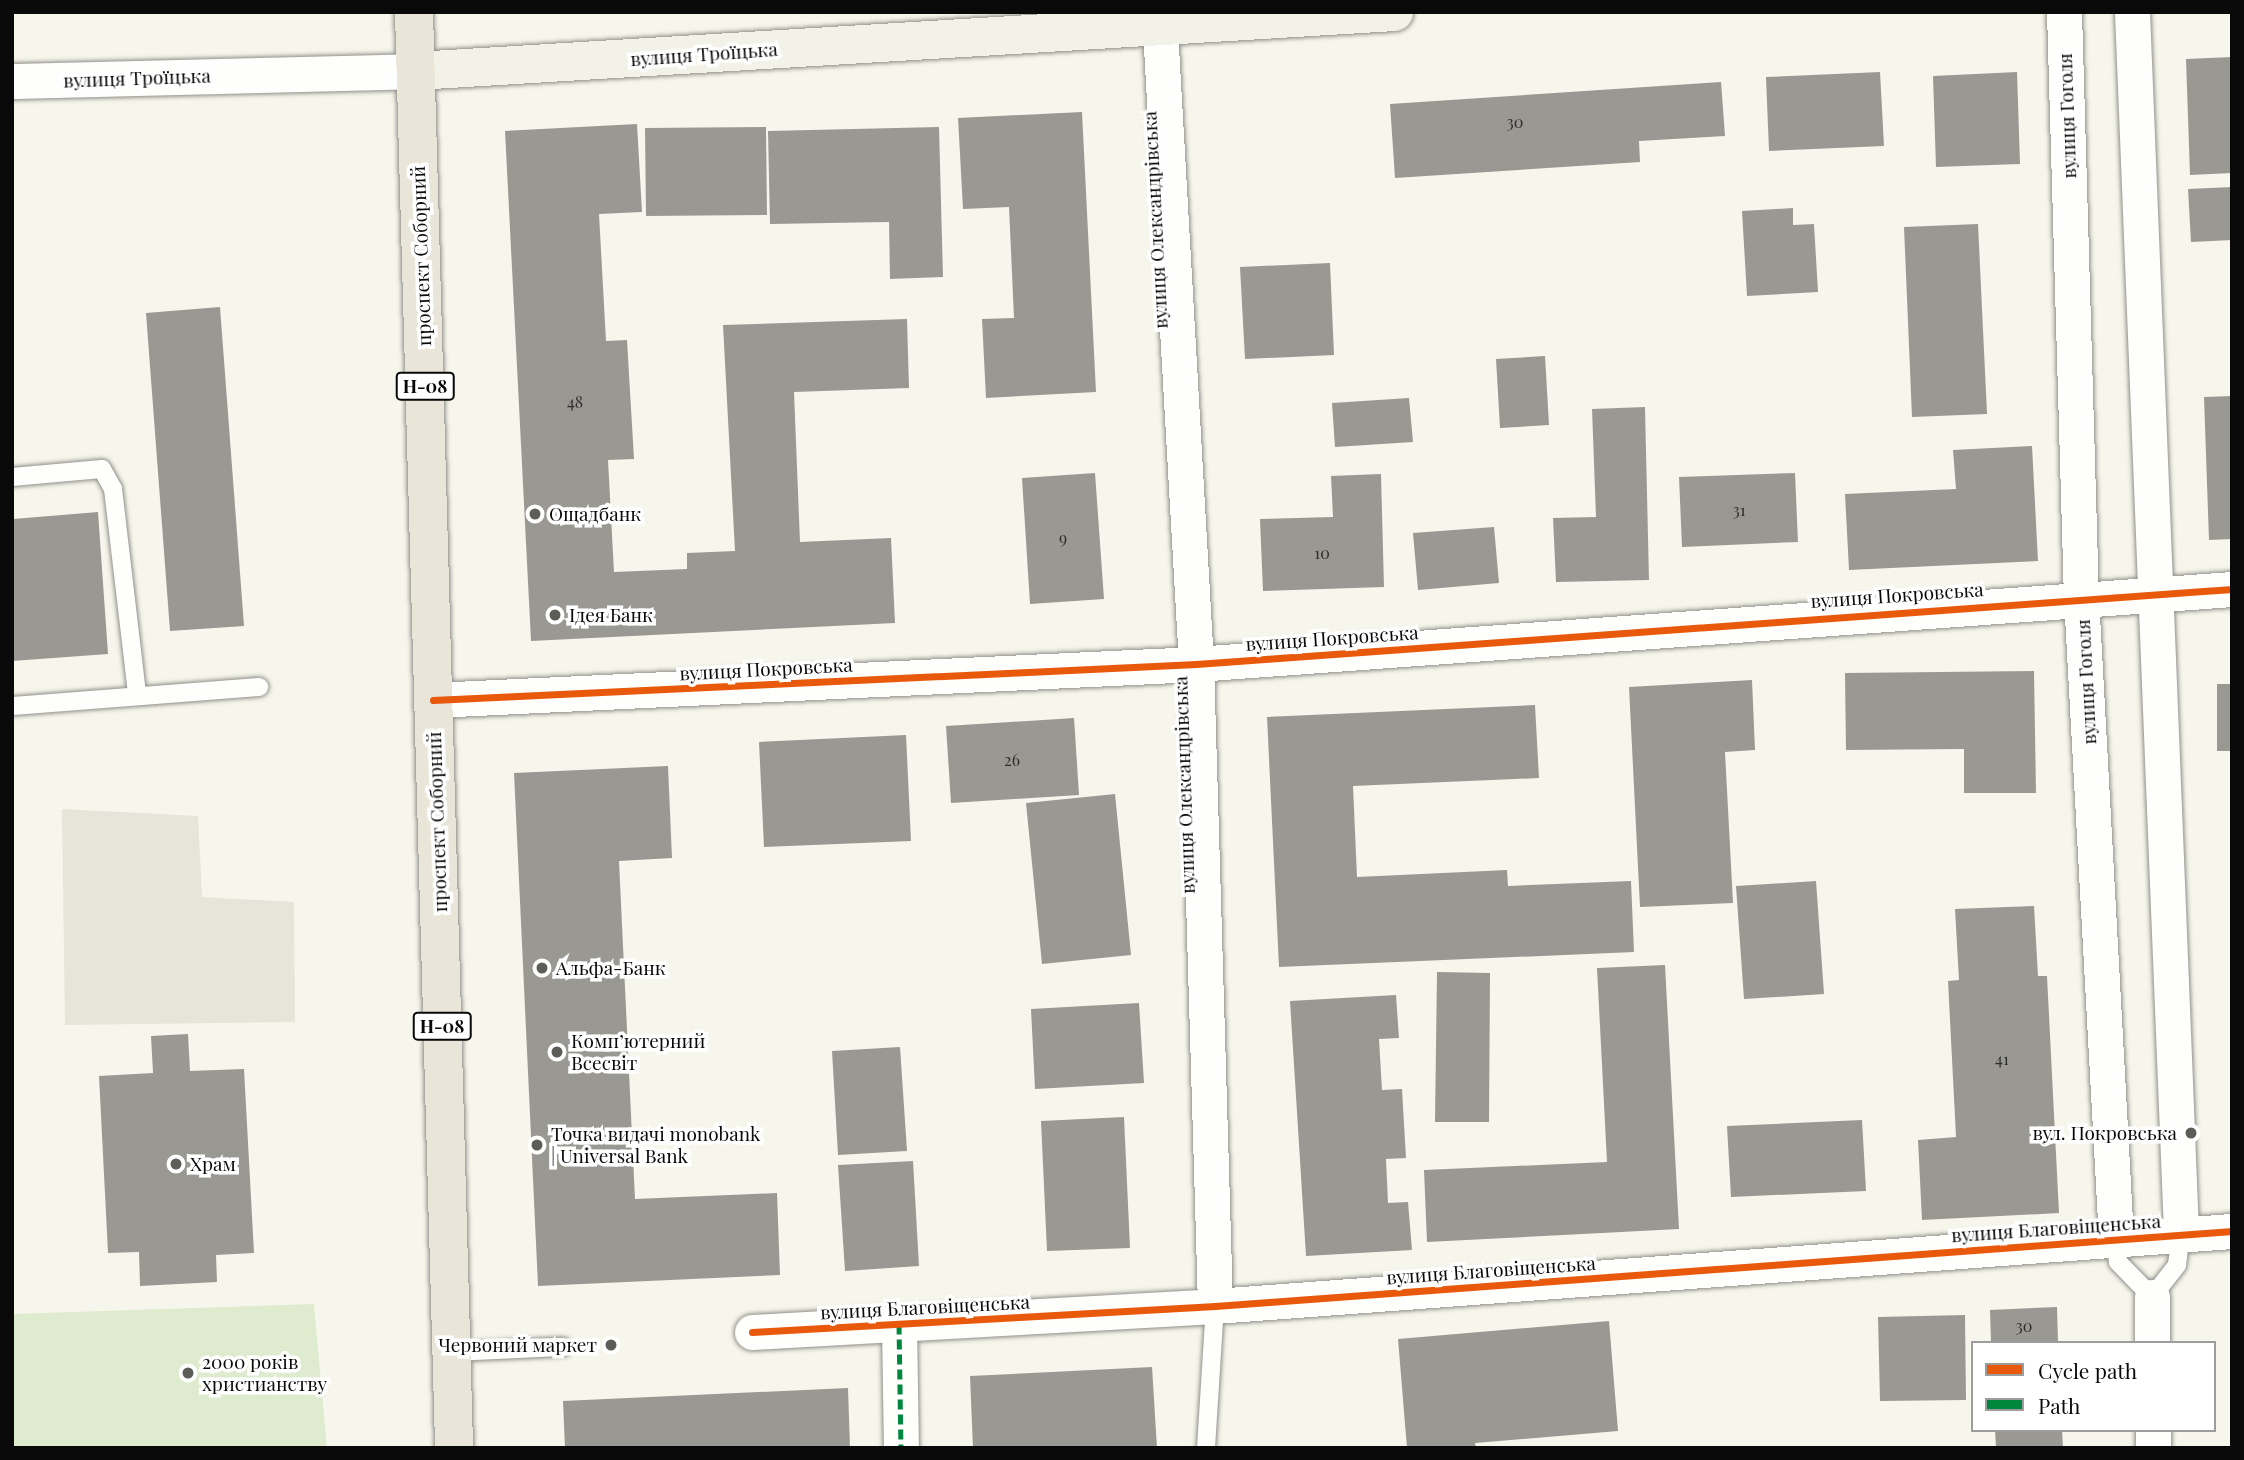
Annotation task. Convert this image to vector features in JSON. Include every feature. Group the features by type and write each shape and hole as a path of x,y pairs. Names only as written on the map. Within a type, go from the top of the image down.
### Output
{"main road":[{"name":"проспект Соборний","path":"413,12 454,1448"},
{"name":"вулиця Троїцька","path":"416,71 1159,19 1394,12"}],"street":[{"name":"вулиця Гоголя","path":"2064,12 2081,597 2116,1240"},
{"path":"2132,12 2181,1234"},
{"name":"вулиця Олександрівська","path":"1159,19 1196,664 1214,1307"},
{"name":"вулиця Троїцька","path":"12,81 416,71"},
{"name":"вулиця Покровська","path":"433,700 1196,664 2081,597 2232,589"},
{"name":"вулиця Благовіщенська","path":"752,1332 1214,1307 2232,1231"},
{"path":"2152,1297 2152,1341"},
{"path":"899,1324 901,1448"}],"lane":[{"path":"12,477 102,469 113,489 137,694"},
{"path":"12,706 137,694 260,687"},
{"path":"2152,1297 2177,1265 2181,1234"},
{"name":"вулиця Гоголя","path":"2116,1240 2118,1262 2152,1297"},
{"path":"1206,1448 1214,1307"},
{"path":"451,1352 563,1347"}],"green space":[{"path":"314,1304 327,1448 12,1448 12,1314"}],"shaded area":[{"path":"62,809 198,816 202,897 294,902 295,1022 65,1025"}],"building":[{"path":"2232,57 2232,173 2190,175 2186,59"},
{"path":"1880,72 1884,146 1769,151 1766,77"},
{"path":"2017,72 2020,164 1936,167 1933,76"},
{"path":"1721,82 1725,136 1639,141 1640,162 1395,178 1390,104"},
{"path":"1082,112 1096,392 986,398 982,319 1014,318 1009,207 963,209 958,118"},
{"path":"637,124 642,212 599,214 606,341 627,340 634,459 608,460 614,572 687,569 687,553 735,551 723,325 907,319 909,388 794,392 800,542 891,538 895,623 531,641 505,131"},
{"path":"766,127 767,215 646,216 645,128"},
{"path":"939,127 943,277 890,279 889,222 770,224 768,131"},
{"path":"2232,187 2232,240 2191,242 2188,189"},
{"path":"1793,208 1793,225 1814,224 1818,292 1747,296 1742,211"},
{"path":"1978,224 1987,414 1912,417 1904,227"},
{"path":"1330,263 1334,355 1245,359 1240,267"},
{"path":"220,307 244,626 170,631 146,313"},
{"path":"1545,356 1549,425 1500,428 1496,359"},
{"path":"2232,396 2232,539 2209,540 2204,397"},
{"path":"1409,398 1413,442 1335,447 1332,403"},
{"path":"1645,407 1649,580 1556,582 1553,518 1596,517 1592,409"},
{"path":"2032,446 2038,561 1849,570 1845,494 1956,489 1953,450"},
{"path":"1095,473 1104,599 1030,604 1022,478"},
{"path":"1795,473 1798,542 1682,547 1679,477"},
{"path":"1381,474 1384,587 1263,591 1260,519 1333,517 1331,476"},
{"path":"98,512 108,654 12,661 13,519"},
{"path":"1494,527 1499,583 1418,590 1413,533"},
{"path":"2034,671 2036,793 1964,793 1964,749 1846,750 1845,673"},
{"path":"1752,680 1755,750 1725,752 1733,903 1640,907 1629,687"},
{"path":"2217,684 2232,684 2232,751 2217,751"},
{"path":"1535,705 1539,778 1353,786 1357,877 1507,870 1508,886 1631,881 1634,952 1279,967 1267,717"},
{"path":"1074,718 1079,795 951,803 946,726"},
{"path":"906,735 911,841 764,847 759,742"},
{"path":"668,766 672,858 619,861 635,1199 777,1193 780,1275 538,1286 514,773"},
{"path":"1115,794 1131,955 1042,964 1026,803"},
{"path":"1816,881 1824,994 1744,999 1736,886"},
{"path":"2034,906 2038,976 2047,976 2059,1213 1922,1220 1918,1140 1956,1137 1948,981 1959,980 1955,909"},
{"path":"1665,965 1679,1229 1427,1242 1424,1170 1607,1162 1597,968"},
{"path":"1437,972 1490,973 1489,1122 1435,1122"},
{"path":"1396,995 1399,1038 1379,1039 1382,1090 1402,1089 1406,1158 1386,1159 1388,1203 1408,1202 1412,1250 1306,1256 1290,1001"},
{"path":"1139,1003 1144,1083 1035,1089 1031,1009"},
{"name":"Храм","path":"188,1034 190,1071 244,1069 254,1253 216,1255 217,1282 140,1286 139,1252 108,1253 99,1076 153,1073 151,1036"},
{"path":"900,1047 907,1151 838,1155 832,1051"},
{"path":"1124,1117 1130,1248 1047,1251 1041,1121"},
{"path":"1862,1120 1866,1191 1731,1197 1727,1126"},
{"path":"913,1161 919,1266 845,1271 838,1165"},
{"path":"2057,1307 2058,1341 1991,1341 1990,1310"},
{"path":"1965,1315 1966,1400 1880,1401 1878,1317"},
{"path":"1609,1321 1618,1431 1475,1443 1476,1448 1407,1448 1398,1339"},
{"path":"1152,1367 1157,1448 973,1448 970,1376"},
{"path":"848,1388 850,1448 565,1448 563,1401"},
{"path":"1995,1432 2062,1432 2063,1448 1996,1448"}],"marked path":[{"path":"899,1324 901,1448"}],"cycle path":[{"path":"433,700 1196,664 2232,589"},
{"path":"752,1332 1215,1306 2232,1231"}],"place":[{"name":"Ощадбанк","path":"535,514"},
{"name":"Ідея Банк","path":"555,615"},
{"name":"Альфа-Банк","path":"542,968"},
{"name":"Комп’ютерний Всесвіт","path":"557,1052"},
{"name":"вул. Покровська","path":"2191,1133"},
{"name":"Точка видачі monobank | Universal Bank","path":"537,1145"},
{"name":"Храм","path":"176,1164"},
{"name":"Червоний маркет","path":"611,1345"},
{"name":"2000 років христианству","path":"188,1373"}]}
